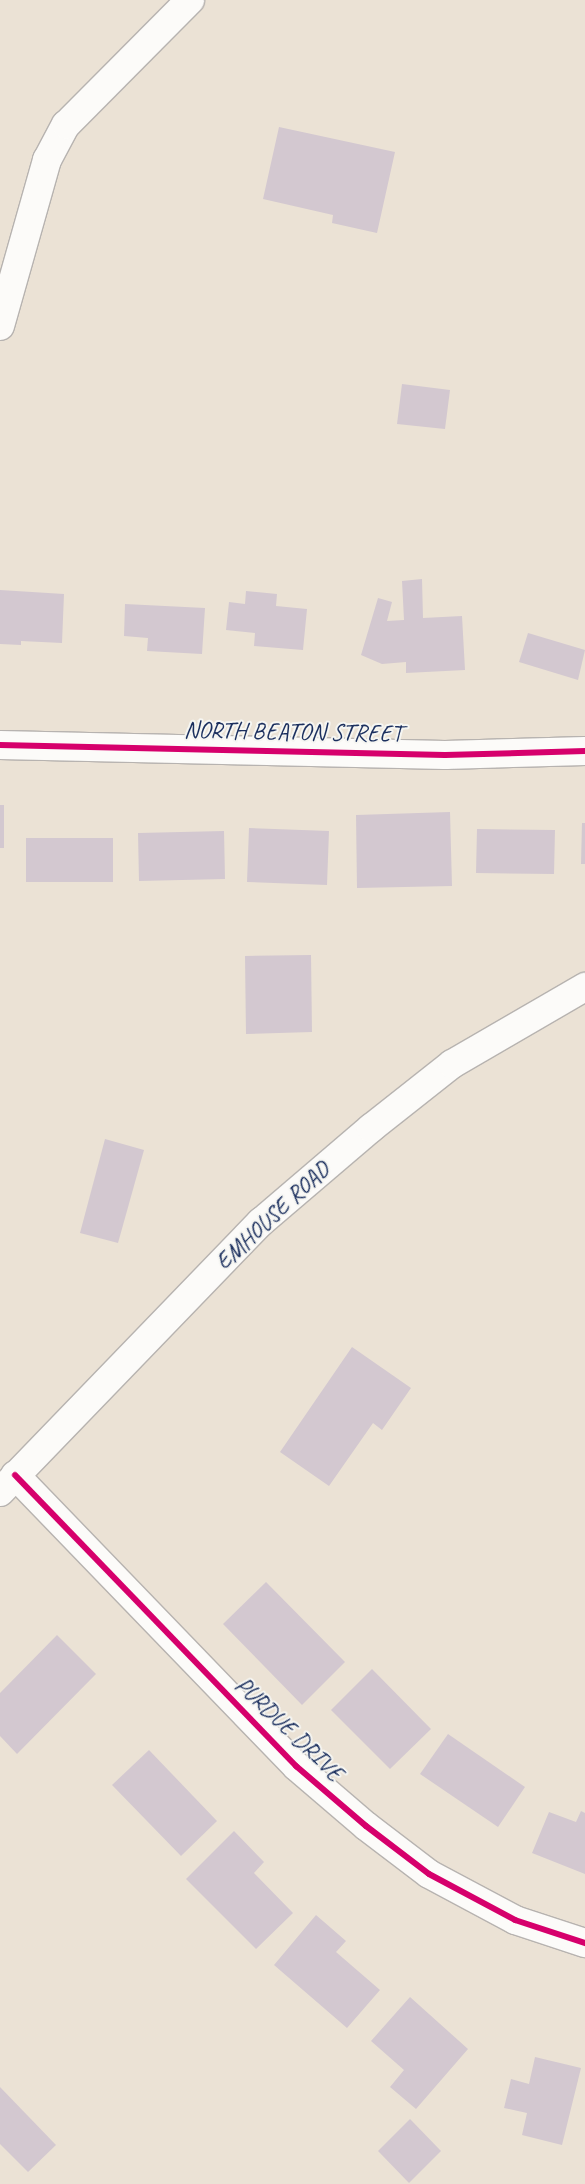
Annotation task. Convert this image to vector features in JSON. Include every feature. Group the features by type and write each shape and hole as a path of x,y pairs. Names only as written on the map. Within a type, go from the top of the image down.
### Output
{"street":[{"path":"0,326 47,160 66,125 190,0"},
{"name":"NORTH BEATON STREET","path":"0,745 444,755 585,751"},
{"name":"EMHOUSE ROAD","path":"8,1483 261,1222 371,1128 452,1064 585,987"},
{"name":"PURDUE DRIVE","path":"8,1483 296,1766 366,1826 429,1874 515,1920 585,1943"}],"building":[{"path":"279,127 395,152 377,233 332,223 333,215 263,199"},
{"path":"402,384 450,390 445,429 397,424"},
{"path":"422,579 423,618 462,616 465,670 406,673 406,662 382,664 361,655 378,598 392,602 387,621 404,620 402,581"},
{"path":"0,590 64,594 62,643 21,641 21,645 0,644"},
{"path":"246,591 277,594 276,606 307,609 303,650 254,646 255,633 226,630 229,602 245,604"},
{"path":"125,604 205,608 202,654 147,651 148,638 124,636"},
{"path":"528,633 585,650 578,680 519,662"},
{"path":"0,805 4,805 4,848 0,848"},
{"path":"450,812 452,886 357,888 356,815"},
{"path":"582,823 585,823 585,864 581,864"},
{"path":"249,828 329,831 327,885 247,882"},
{"path":"477,829 555,830 554,874 476,873"},
{"path":"224,831 225,879 139,881 138,833"},
{"path":"26,838 113,838 113,882 26,882"},
{"path":"311,955 312,1032 246,1034 245,956"},
{"path":"105,1139 144,1150 118,1243 80,1233"},
{"path":"352,1347 411,1388 382,1430 373,1423 329,1486 280,1452"},
{"path":"266,1582 345,1662 302,1705 223,1624"},
{"path":"57,1635 96,1674 17,1754 0,1736 0,1693"},
{"path":"372,1669 431,1729 390,1769 331,1710"},
{"path":"448,1734 525,1787 498,1827 420,1774"},
{"path":"149,1750 217,1821 181,1856 112,1785"},
{"path":"581,1811 585,1813 585,1874 532,1853 549,1812 576,1822"},
{"path":"234,1831 264,1862 254,1873 293,1913 256,1949 186,1879"},
{"path":"316,1915 346,1941 336,1952 380,1990 347,2028 274,1965"},
{"path":"410,1997 468,2049 416,2109 390,2087 404,2070 371,2041"},
{"path":"535,2057 581,2068 562,2145 522,2135 527,2113 504,2108 511,2079 529,2084"},
{"path":"0,2087 56,2145 28,2172 0,2144"},
{"path":"410,2119 441,2151 409,2183 378,2151"}],"cycle path":[{"path":"0,745 445,755 585,751"},
{"path":"15,1475 296,1766 366,1826 429,1874 515,1920 585,1943"}]}
